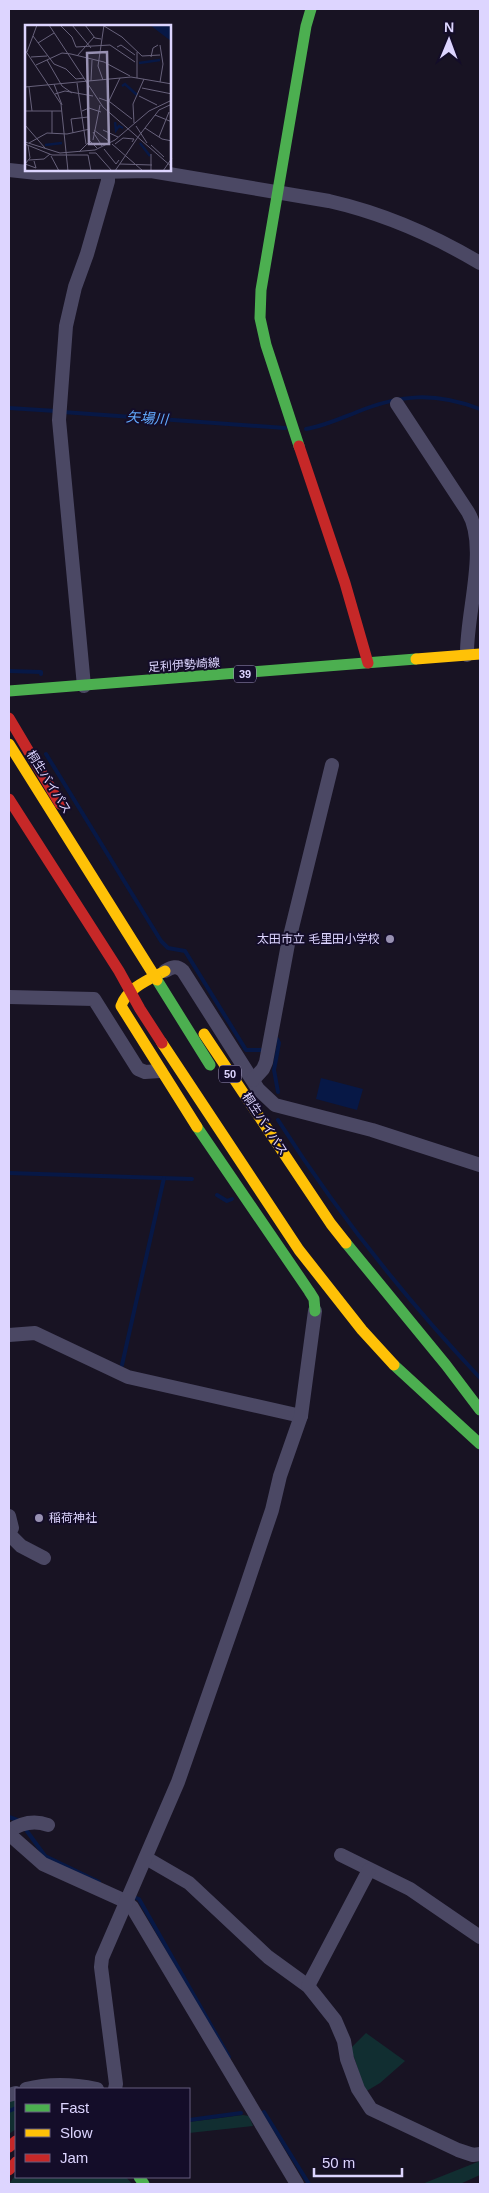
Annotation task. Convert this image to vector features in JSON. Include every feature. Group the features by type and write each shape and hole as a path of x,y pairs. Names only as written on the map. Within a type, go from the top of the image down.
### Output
{"main road":[{"path":"311,9 306,26 261,290 260,318 266,344 345,583 368,663"},
{"name":"足利伊勢崎線","path":"9,691 222,676 473,654"},
{"name":"50","path":"9,718 70,822 207,1039 331,1224 446,1365 480,1410"},
{"name":"桐生バイパス","path":"9,744 212,1069"},
{"path":"9,799 131,992 299,1250 362,1330 405,1376 480,1444"},
{"path":"165,971 131,992 122,1002 121,1006 160,1071 309,1291 314,1299 315,1311"},
{"path":"134,973 150,998"},
{"path":"389,1342 480,1444"},
{"path":"454,1395 480,1421"}],"street":[{"path":"9,170 37,173 151,171 354,206 436,239 480,263"},
{"path":"84,686 59,420 66,326 75,287 87,254 108,181 108,171"},
{"path":"397,404 476,527 478,546 467,638 473,654"},
{"path":"252,1080 263,1069 266,1062 288,944 332,765"},
{"path":"165,971 173,967 179,967 183,971 252,1080 266,1098 275,1105 372,1130 480,1165"},
{"path":"9,997 94,999 138,1069 145,1072 160,1071"},
{"path":"115,2088 101,1967 102,1958 178,1782 272,1510 280,1476 301,1416 315,1311"},
{"path":"9,1335 35,1333 128,1377 301,1416"},
{"path":"9,1516 12,1528 9,1533 21,1546 44,1558"},
{"path":"48,1825 38,1822 15,1829 43,1864 128,1896 132,1907 297,2184"},
{"path":"341,1855 410,1889 480,1937"},
{"path":"146,1858 189,1883 268,1957 308,1986 335,2020 344,2041 347,2059 358,2089 371,2109 458,2150 480,2154"},
{"path":"308,1986 369,1870"},
{"path":"32,2088 58,2084 91,2088"}],"green space":[{"path":"366,2033 405,2061 380,2083 365,2092 350,2049"},
{"path":"15,2099 15,2130 9,2134 9,2102"},
{"path":"243,2115 249,2116 253,2126 190,2133 190,2122"},
{"path":"480,2161 480,2175 460,2184 422,2184"},
{"path":"15,2175 15,2178 127,2178 132,2184 9,2184"}],"water":[{"path":"321,1078 363,1089 357,1110 316,1099"}],"waterway":[{"name":"矢場川","path":"306,429 373,406 418,397 448,400 480,409"},
{"name":"矢場川","path":"9,408 56,411"},
{"name":"矢場川","path":"63,412 285,428"},
{"path":"9,671 41,672 41,674"},
{"path":"46,754 161,941 168,948 185,951 246,1050 261,1050"},
{"path":"277,1039 279,1043 274,1070 278,1092"},
{"path":"278,1120 324,1188 373,1254 425,1317 480,1378"},
{"path":"9,1173 192,1179"},
{"path":"122,1365 164,1178"},
{"path":"217,1195 227,1201 232,1199"},
{"path":"9,1817 20,1821"},
{"path":"24,1827 45,1856 99,1882"},
{"path":"131,1896 139,1899 229,2057"},
{"path":"9,2111 15,2108"},
{"path":"264,2112 309,2184"},
{"path":"190,2120 241,2113"}],"traffic: fast":[{"path":"299,446 266,345 260,318 261,290 306,26 311,9"},
{"path":"9,691 416,659"},
{"path":"157,980 210,1065"},
{"path":"197,1127 309,1291 314,1299 315,1311"},
{"path":"346,1243 446,1365 480,1410"},
{"path":"394,1365 480,1444"},
{"path":"140,2178 144,2184"}],"traffic: slow":[{"path":"416,659 480,654"},
{"path":"9,744 157,980"},
{"path":"165,971 134,989 128,994 121,1006 197,1127"},
{"path":"204,1034 331,1224 346,1243"},
{"path":"162,1043 299,1250 362,1330 394,1365"}],"traffic: jam":[{"path":"299,446 345,583 368,663"},
{"path":"9,718 60,804"},
{"path":"9,799 119,971 162,1043"},
{"path":"9,2147 15,2142"},
{"path":"9,2170 15,2163"}],"place":[{"name":"太田市立 毛里田小学校","path":"390,939"},
{"name":"稲荷神社","path":"39,1518"}]}
